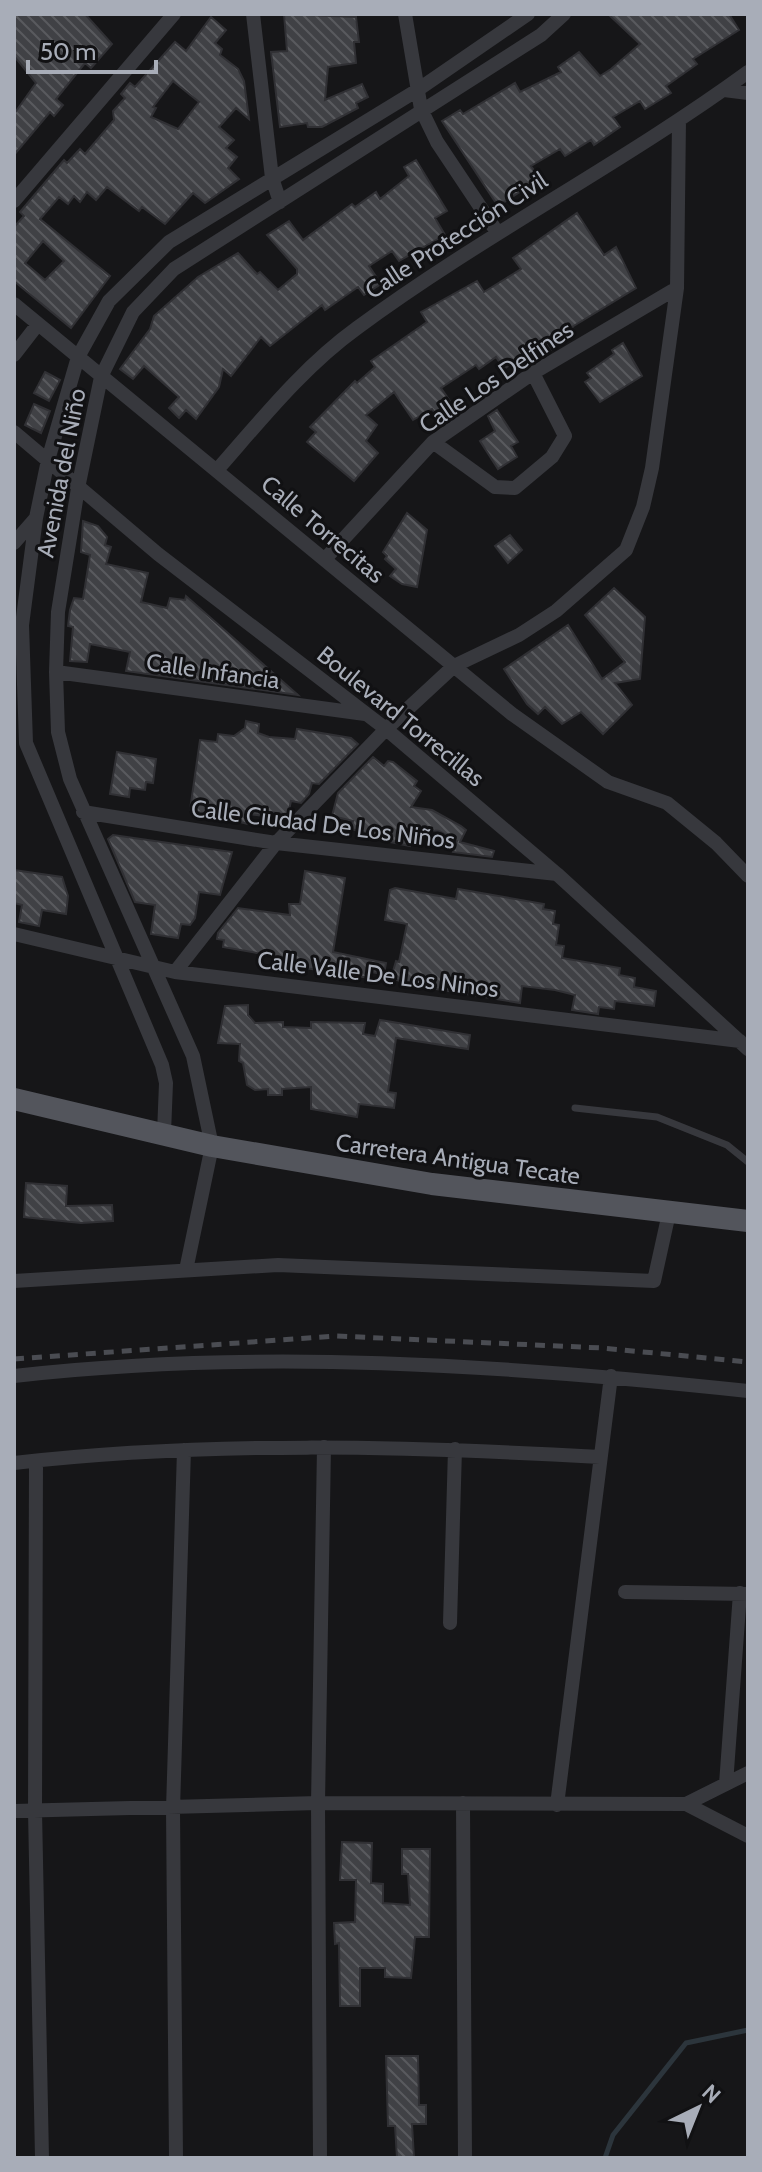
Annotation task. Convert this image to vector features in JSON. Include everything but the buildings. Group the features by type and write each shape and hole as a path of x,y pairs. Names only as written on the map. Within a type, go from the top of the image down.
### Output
{"main road":[{"name":"Carretera Antigua Tecate","path":"14,1099 212,1146 432,1184 748,1221"}],"street":[{"path":"14,201 174,14"},
{"path":"253,14 272,178 280,202"},
{"path":"405,14 421,109 437,142 497,232"},
{"name":"Avenida del Niño","path":"164,1133 166,1083 162,1065 26,743 22,625 36,518 48,460 78,357 109,301 149,258 272,178 416,91 528,14"},
{"name":"Avenida del Niño","path":"212,1146 193,1056 83,812 58,732 58,612 78,488 101,377 122,331 152,289 174,269 541,35 562,15"},
{"name":"Calle Protección Civil","path":"217,470 301,376 355,329 497,232 679,120 748,72"},
{"path":"724,90 748,93"},
{"path":"175,972 276,843 386,729 454,666 519,635 556,611 626,550 643,507 652,468 677,288 679,120"},
{"name":"Calle Los Delfines","path":"325,559 433,442 533,373 677,288"},
{"name":"Calle Torrecitas","path":"14,304 524,723 608,782 667,803 716,843 748,876"},
{"path":"14,355 38,324"},
{"path":"433,442 495,487 515,488 552,457 565,436 533,373"},
{"name":"Boulevard Torrecillas","path":"14,432 78,488 386,729 557,874 744,1045"},
{"path":"14,543 36,518"},
{"name":"Calle Infancia","path":"56,672 365,714"},
{"path":"14,754 26,743"},
{"name":"Calle Ciudad De Los Niños","path":"83,812 276,843 557,874"},
{"name":"Calle Valle De Los Ninos","path":"14,934 175,972 744,1045"},
{"path":"186,1270 212,1146"},
{"path":"14,1281 278,1265 654,1281 669,1213"},
{"path":"14,1376 154,1363 384,1362 611,1376 748,1391"},
{"path":"557,1805 611,1376"},
{"path":"14,1463 184,1450 324,1447 455,1449 600,1457"},
{"path":"320,2158 318,1803 324,1447"},
{"path":"450,1623 455,1449"},
{"path":"176,2158 173,1809 184,1450"},
{"path":"36,1461 35,1811 42,2158"},
{"path":"625,1592 744,1593 726,1784"},
{"path":"686,1804 748,1773"},
{"path":"14,1811 318,1803 686,1804 748,1836"},
{"path":"463,1803 465,2158"},
{"path":"732,1826 748,1821"}],"lane":[{"path":"575,1108 657,1117 727,1145 746,1156 748,1162"}],"waterway":[{"path":"605,2158 613,2135 686,2043 748,2030"}],"railway":[{"path":"14,1359 336,1336 602,1348 748,1362"}]}
